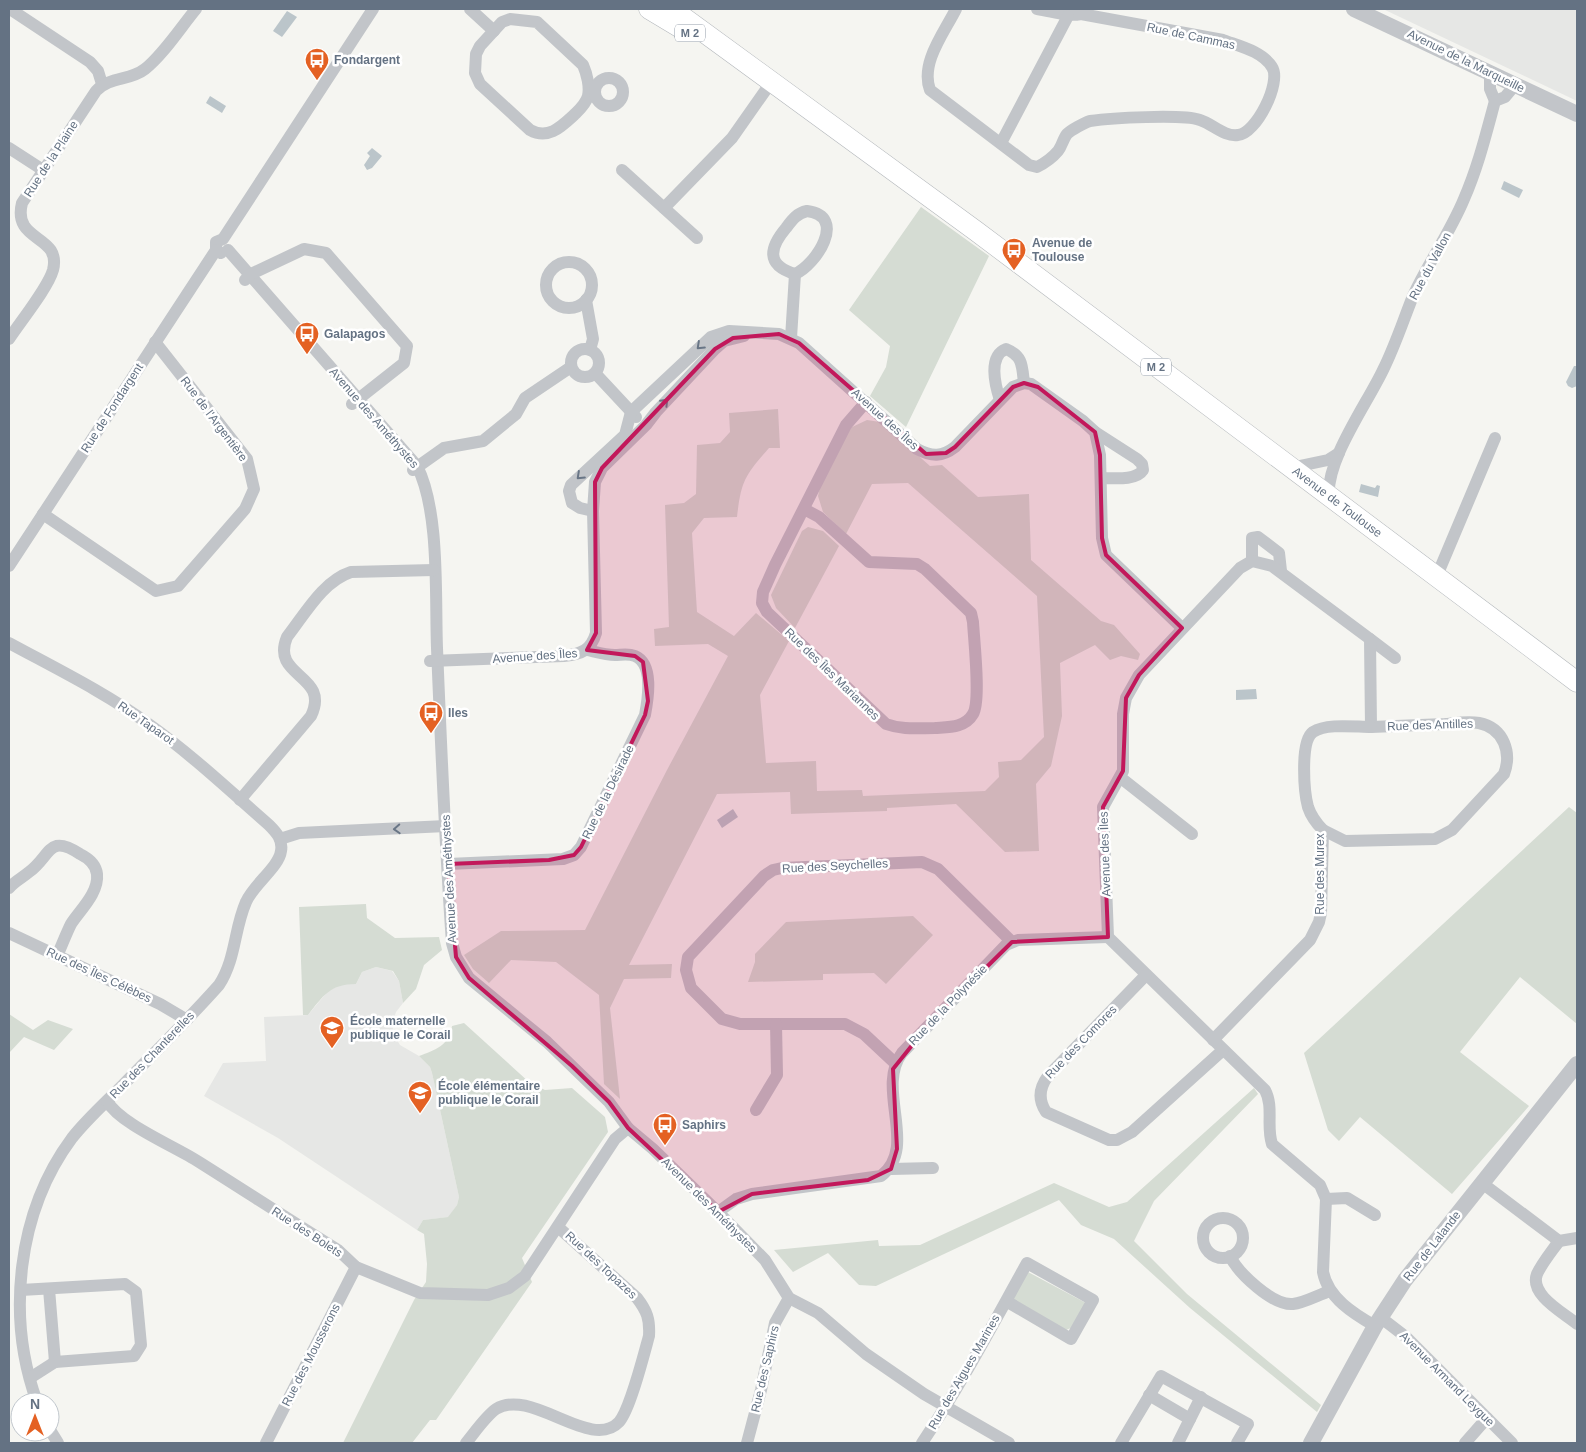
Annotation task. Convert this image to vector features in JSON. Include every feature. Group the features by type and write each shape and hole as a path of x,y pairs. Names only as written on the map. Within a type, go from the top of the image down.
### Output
{"main road":[{"name":"Avenue de Toulouse","path":"649,9 696,37 732,54 772,80 1577,682"},
{"name":"Avenue de Toulouse","path":"672,9 716,39 732,54"}],"street":[{"path":"10,9 90,62 98,72 102,84 145,69 196,9"},
{"name":"Rue de Fondargent","path":"9,566 155,342 222,246 373,9"},
{"path":"470,9 494,31"},
{"path":"956,9 926,68 926,80 930,90 936,96 1001,143 1065,13"},
{"name":"Rue de Cammas","path":"1001,143 1029,165 1038,167 1058,151 1068,134 1089,122 1177,117 1200,120 1229,134 1239,135 1247,133 1253,127 1274,88 1276,78 1273,69 1267,61 1244,48 1223,40 1082,12 1065,13 1037,9"},
{"name":"Avenue de la Marqueille","path":"1354,9 1577,114"},
{"path":"510,19 537,22 583,66 593,89 583,106 559,130 536,134 476,79 476,54 480,46 494,31 502,22 510,19"},
{"name":"Rue du Vallon","path":"1329,498 1330,476 1338,453 1377,383 1398,339 1413,298 1464,199 1483,147 1495,101 1490,89 1490,73"},
{"path":"664,208 732,138 772,80"},
{"name":"Rue de la Plaine","path":"9,339 50,278 54,262 50,248 14,217 43,170 102,84"},
{"path":"1495,101 1506,96 1515,85"},
{"path":"9,148 43,170"},
{"path":"622,170 697,238"},
{"path":"814,212 827,224 828,233 825,242 803,271 795,274 779,265 774,258 772,251 774,242 800,213 814,212"},
{"name":"Avenue des Améthystes","path":"222,246 425,482 430,500 434,570 434,661 452,943 462,970 478,987 547,1042 609,1102 628,1128 718,1212 765,1260 789,1298"},
{"path":"248,277 304,249 326,253 401,339 407,346 404,363 355,401"},
{"path":"593,511 580,508 572,503 569,491 571,485 625,435 631,412 711,336 729,330 785,336 795,274"},
{"path":"586,300 593,339 590,350"},
{"name":"Avenue des Îles","path":"434,661 579,655 593,644 596,633 593,511 596,482 602,468 646,425 656,412 724,341 742,336 785,336 800,343 917,449 926,454 937,456 956,447 1013,387 1024,383"},
{"name":"Rue de l'Argentière","path":"43,514 156,591 178,586 245,510 254,489 247,459 155,342"},
{"path":"1000,400 997,390 995,364 998,354 1006,349 1018,356 1022,362 1024,383 1038,387 1095,432 1108,439 1142,464 1143,470 1134,477 1101,478"},
{"path":"414,469 444,448 483,441 516,414 525,398 572,367 574,354 582,350 590,350 599,360 595,373"},
{"path":"572,367 582,377 595,373"},
{"path":"595,373 631,412 646,425"},
{"name":"Rue des Îles Mariannes","path":"804,509 819,517 869,562 909,563 926,569 971,613 977,696 973,714 966,722 954,727 897,729 886,724 768,612 762,603 763,592 804,509 846,425 866,402"},
{"path":"1095,432 1100,449 1102,538 1106,555 1182,628 1240,568 1252,561 1265,562 1281,571 1395,658"},
{"path":"1436,578 1495,438"},
{"path":"1290,468 1328,460 1338,453"},
{"path":"1252,561 1250,541 1252,538 1258,537 1279,553 1281,571"},
{"path":"240,800 311,716 315,707 316,699 313,689 285,661 282,654 287,637 330,583 340,576 351,572 434,570"},
{"name":"Avenue des Îles","path":"1108,937 1103,807 1110,792 1121,778 1124,762 1124,714 1131,686 1182,628"},
{"name":"Rue des Antilles","path":"1322,830 1337,839 1354,841 1435,839 1444,836 1452,830 1504,774 1508,764 1505,742 1498,733 1480,723 1371,727 1370,639"},
{"name":"Rue Taparot","path":"9,643 104,694 149,724 201,764 269,825 280,839"},
{"name":"Rue de la Désirade","path":"448,864 563,859 574,855 581,847 645,715 648,701 646,670 642,662 635,656 613,655 587,650"},
{"name":"Rue des Murex","path":"1213,1040 1315,932 1321,913 1322,830 1312,816 1306,799 1305,749 1307,738 1316,730 1325,728 1371,727"},
{"path":"1121,778 1192,834"},
{"path":"280,839 299,833 446,826"},
{"name":"Rue des Chanterelles","path":"34,1392 21,1332 22,1268 32,1218 51,1174 72,1139 187,1020 226,975 246,902 278,859 282,850 280,839"},
{"path":"9,888 14,881 36,865 46,850 55,846 71,848 93,865 97,874 96,882 86,903 72,923 57,956"},
{"name":"Rue des Seychelles","path":"895,1062 864,1034 845,1024 740,1024 722,1019 691,988 686,970 688,957 764,876 772,870 922,862 938,869 1012,942"},
{"name":"Rue des Îles Célèbes","path":"9,933 160,1004 187,1020"},
{"path":"1012,942 1026,939 1108,937 1223,1050 1261,1084 1268,1095 1272,1144 1320,1185 1326,1199 1323,1272 1330,1291 1352,1311 1378,1321"},
{"name":"Rue de la Polynésie","path":"895,1062 1000,950 1012,942"},
{"name":"Rue des Comores","path":"1146,975 1042,1083 1040,1099 1046,1112 1098,1137 1117,1140 1132,1132 1223,1050"},
{"path":"756,1110 777,1075 776,1024"},
{"path":"718,1212 736,1199 752,1194 868,1180 882,1176 891,1169 897,1149 892,1079 895,1062"},
{"name":"Rue de Lalande","path":"1311,1443 1378,1321 1405,1280 1576,1068"},
{"name":"Rue des Bolets","path":"107,1101 111,1108 124,1119 197,1160 338,1250 356,1267 420,1293 488,1295 509,1288 525,1276 615,1139 628,1128"},
{"path":"891,1169 933,1168"},
{"path":"1482,1183 1559,1241 1577,1238"},
{"path":"1326,1199 1347,1198 1374,1215"},
{"name":"Rue des Topazes","path":"466,1443 490,1415 504,1406 523,1405 596,1430 613,1427 624,1414 649,1336 650,1322 646,1310 637,1298 558,1227"},
{"path":"1559,1241 1537,1275 1536,1285 1540,1294 1577,1324"},
{"path":"1230,1256 1236,1268 1278,1303 1293,1304 1330,1291"},
{"name":"Rue des Aigues Marines","path":"922,1443 946,1408 1027,1263 1093,1300 1071,1339 1006,1301"},
{"name":"Rue des Mousserons","path":"266,1443 356,1267"},
{"path":"21,1290 125,1284 136,1292 141,1345 134,1356 55,1362 30,1378"},
{"path":"49,1289 55,1362"},
{"path":"789,1298 818,1313 866,1354 946,1408 1009,1443"},
{"name":"Rue des Saphirs","path":"747,1443 762,1390 775,1323 789,1298"},
{"name":"Avenue Armand Leygue","path":"1378,1321 1406,1337 1512,1443"},
{"path":"1121,1443 1161,1376 1248,1424 1238,1443"},
{"path":"1149,1396 1190,1419"},
{"path":"1178,1443 1201,1397"},
{"path":"1464,1443 1487,1418"}],"highlighted area":[{"path":"779,334 799,343 926,454 946,453 955,447 1013,387 1024,383 1038,387 1095,432 1100,455 1102,538 1106,555 1182,628 1139,675 1126,698 1123,771 1103,807 1108,937 1012,942 930,1023 893,1069 897,1149 891,1169 868,1180 752,1194 718,1212 628,1128 609,1102 572,1066 469,978 456,957 448,864 549,860 574,855 581,847 645,715 648,701 643,662 635,656 587,650 596,633 595,482 602,468 715,349 733,338"}],"shaded area":[{"path":"1383,9 1577,9 1577,101"},
{"path":"287,11 297,17 282,37 273,31"},
{"path":"210,96 226,106 222,113 206,103"},
{"path":"372,148 382,156 372,168 367,170 364,165 370,156 367,153"},
{"path":"1504,181 1523,190 1519,198 1501,189"},
{"path":"921,207 989,256 906,427 870,396 886,367 890,346 849,310"},
{"path":"1574,366 1577,366 1577,386 1572,388 1566,382"},
{"path":"778,409 780,448 769,448 749,472 740,495 737,517 704,518 692,533 697,612 734,636 756,613 789,641 760,695 766,763 816,761 817,791 862,790 863,796 985,791 999,777 998,762 1021,760 1044,737 1037,596 908,483 872,484 846,534 823,512 818,496 820,487 850,428 867,420 880,422 930,466 942,465 978,497 1029,494 1031,560 1101,621 1114,625 1140,654 1138,660 1121,656 1110,660 1095,645 1060,663 1062,716 1051,766 1036,784 1039,851 1005,852 956,804 887,808 887,811 791,814 790,792 717,794 629,965 672,964 671,978 624,979 610,1008 620,1099 604,1084 599,995 556,962 511,960 489,983 473,969 464,955 501,931 585,930 728,656 708,644 655,646 654,629 669,627 665,505 684,503 696,494 697,445 720,443 730,432 729,413"},
{"path":"1361,484 1375,488 1377,485 1380,486 1378,497 1359,492"},
{"path":"808,527 823,531 839,546 795,628 776,608 771,595 802,531"},
{"path":"1256,689 1257,699 1236,700 1236,690"},
{"path":"1569,807 1577,813 1577,1024 1520,977 1460,1052 1529,1106 1452,1194 1360,1117 1339,1141 1328,1130 1304,1053"},
{"path":"733,809 738,817 722,828 717,820"},
{"path":"366,904 367,918 395,938 439,937 442,950 424,965 416,989 403,1003 399,981 393,971 376,967 362,972 356,984 340,986 328,992 308,1015 303,1015 299,907"},
{"path":"913,916 933,935 886,984 874,973 823,974 823,980 748,982 755,962 755,954 786,922"},
{"path":"376,967 392,971 399,981 403,1003 396,1012 392,1023 394,1035 400,1045 419,1056 430,1067 459,1197 457,1205 449,1217 423,1220 417,1230 278,1138 204,1096 223,1063 266,1061 264,1017 308,1015 328,991 342,984 356,984 362,972"},
{"path":"9,1014 33,1030 48,1020 73,1029 54,1050 24,1037 9,1053"},
{"path":"464,1023 530,1083 545,1090 572,1088 605,1117 608,1132 522,1258 532,1282 436,1420 430,1420 412,1443 343,1443 414,1300 426,1282 427,1264 424,1234 417,1230 423,1220 448,1217 457,1205 459,1197 432,1073 430,1067 419,1056 441,1046 448,1038 452,1026"},
{"path":"1254,1088 1258,1094 1154,1201 1134,1241 1187,1294 1321,1405 1317,1412 1190,1308 1114,1239 1081,1225 1059,1200 876,1286 859,1285 828,1253 793,1272 774,1250 878,1240 879,1246 920,1245 1054,1183 1109,1207 1127,1202"},
{"path":"1028,1272 1086,1303 1071,1328 1066,1330 1013,1299"}],"place":[{"name":"Fondargent","path":"317,81"},
{"name":"Avenue de Toulouse","path":"1014,271"},
{"name":"Galapagos","path":"307,355"},
{"name":"Iles","path":"431,734"},
{"name":"École maternelle publique le Corail","path":"332,1049"},
{"name":"École élémentaire publique le Corail","path":"420,1114"},
{"name":"Saphirs","path":"665,1146"}]}
